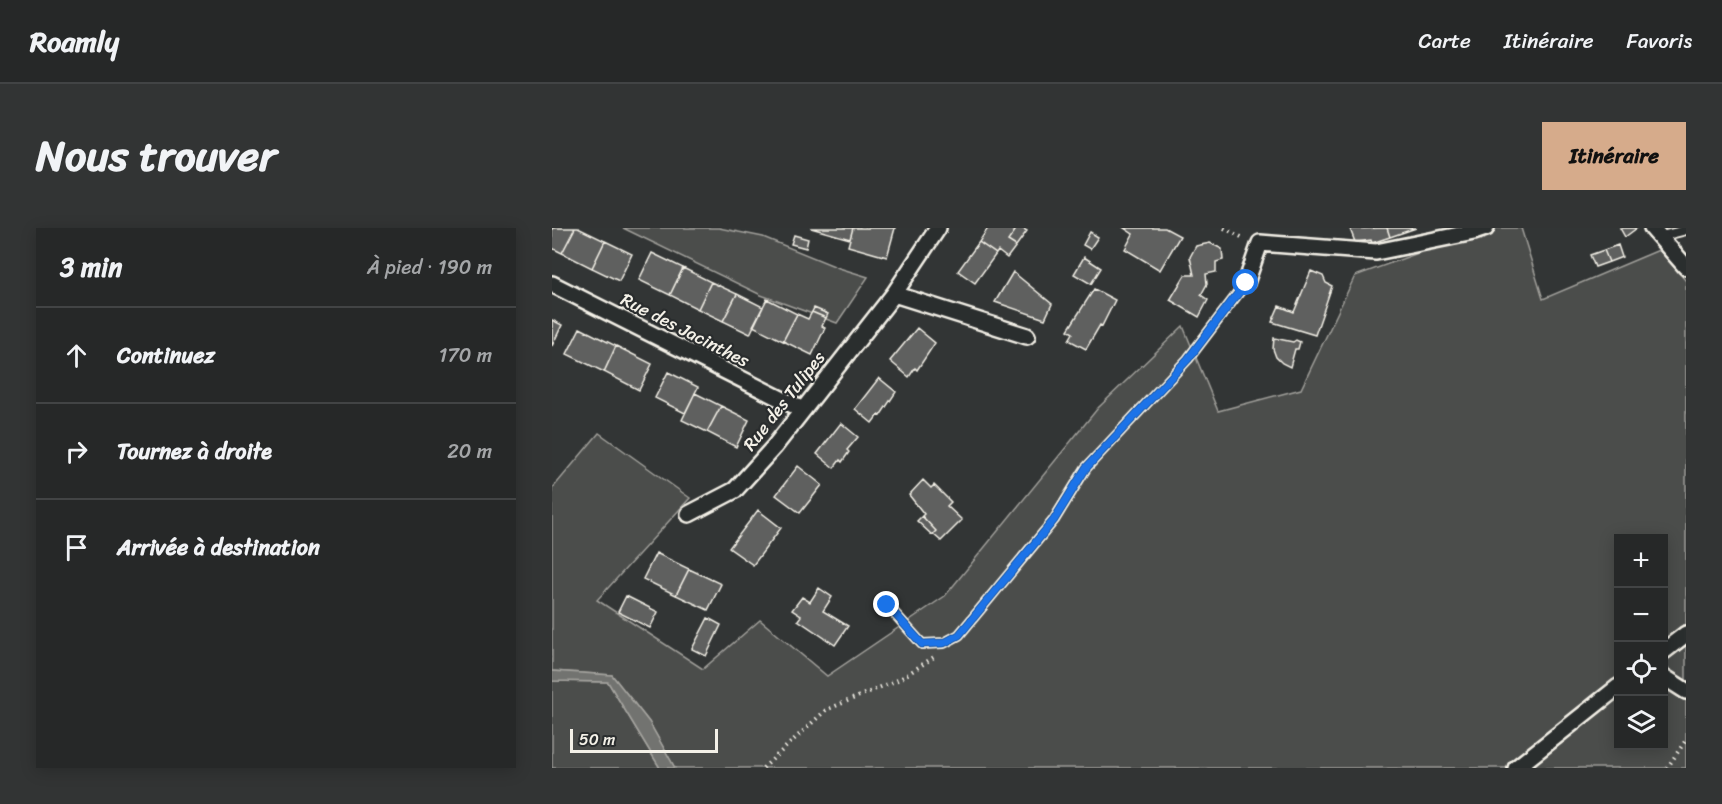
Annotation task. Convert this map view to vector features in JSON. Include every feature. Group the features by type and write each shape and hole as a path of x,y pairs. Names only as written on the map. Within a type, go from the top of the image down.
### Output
{"street":[{"name":"Rue des Tulipes","path":"689,514 735,490 774,447 894,294 938,228"},
{"path":"1246,283 1260,243 1376,252 1486,228"},
{"path":"1655,232 1686,267"},
{"name":"Rue des Jacinthes","path":"552,284 801,410"},
{"path":"894,294 1027,336"},
{"path":"1668,648 1686,634"},
{"path":"1668,680 1686,691"},
{"path":"1516,768 1614,690"}],"lane":[{"path":"1655,232 1686,230"},
{"path":"887,605 922,644 944,643 959,635 1054,520 1086,468 1188,359 1246,283"}],"path":[{"path":"1224,228 1243,238 1260,243"},
{"path":"763,768 826,710 900,679 934,657 933,644"},
{"path":"1667,768 1686,740"}],"shaded area":[{"path":"623,228 719,228 763,237 839,268 868,277 837,323 761,295"},
{"path":"1487,228 1521,228 1543,299 1659,250 1686,281 1686,768 675,768 649,722 612,675 552,671 552,489 599,433 690,498 597,600 703,669 760,620 827,676 945,596 1098,408 1183,326 1218,411 1301,389 1355,276"},
{"path":"552,671 612,675 649,722 675,768 660,768 608,682 552,681"},
{"path":"552,681 608,682 660,768 552,768"}],"building":[{"path":"552,228 575,228 562,253 552,248"},
{"path":"575,228 605,241 592,268 562,253"},
{"path":"811,228 853,228 850,239"},
{"path":"853,228 895,228 887,257 848,246"},
{"path":"988,228 1015,228 1008,241 1016,246 1007,258 998,251 996,254 979,242"},
{"path":"1015,228 1027,231 1016,246 1008,241"},
{"path":"1124,228 1165,228 1180,236 1160,270 1125,249 1133,234"},
{"path":"1387,228 1390,237 1372,243 1371,240 1355,242 1350,229"},
{"path":"1387,228 1416,228 1390,237"},
{"path":"1620,228 1637,228 1625,237"},
{"path":"1090,232 1098,237 1090,249 1083,245"},
{"path":"794,235 808,239 806,248 791,244"},
{"path":"605,241 632,254 619,281 592,268"},
{"path":"979,242 996,254 975,283 958,271"},
{"path":"1210,243 1222,249 1223,260 1216,262 1216,272 1206,274 1207,284 1201,295 1208,300 1199,317 1170,300 1185,275 1194,275 1190,257 1196,246"},
{"path":"1618,245 1622,257 1609,262 1604,250"},
{"path":"1604,250 1609,262 1595,267 1590,255"},
{"path":"652,253 683,268 670,295 639,280"},
{"path":"1084,257 1101,268 1091,284 1074,274"},
{"path":"683,268 711,282 698,309 670,295"},
{"path":"1311,271 1323,276 1326,283 1332,286 1315,335 1272,322 1279,306 1294,312"},
{"path":"1013,272 1052,304 1045,319 995,302"},
{"path":"711,282 737,294 723,321 698,309"},
{"path":"1094,289 1115,300 1102,326 1100,325 1086,349 1069,340 1073,333 1068,330"},
{"path":"737,294 763,307 750,334 723,321"},
{"path":"767,299 797,314 783,341 753,326"},
{"path":"814,308 828,314 826,318 812,312"},
{"path":"812,312 826,318 822,326 825,328 812,355 783,341 797,314 808,319"},
{"path":"552,320 562,325 552,346"},
{"path":"580,328 616,346 604,372 567,354"},
{"path":"917,328 935,343 917,370 915,368 909,377 890,361"},
{"path":"1274,338 1300,342 1298,349 1295,349 1290,367 1276,357 1273,349"},
{"path":"616,346 652,364 639,390 604,372"},
{"path":"668,372 698,387 685,413 655,398"},
{"path":"879,378 896,392 880,416 878,415 872,423 855,409"},
{"path":"695,393 721,406 707,432 682,420"},
{"path":"721,406 749,420 736,447 707,432"},
{"path":"841,423 858,437 847,450 849,452 842,462 840,460 834,468 817,454"},
{"path":"798,466 822,485 800,513 776,495"},
{"path":"923,480 931,488 934,485 951,502 947,506 962,520 941,541 933,534 936,531 922,516 924,514 909,495"},
{"path":"758,510 781,528 753,565 729,548"},
{"path":"922,516 936,531 932,535 917,521"},
{"path":"656,553 689,569 676,595 643,579"},
{"path":"689,569 721,584 708,610 676,595"},
{"path":"819,588 832,597 823,611 848,626 835,645 798,620 801,616 792,610 802,597 810,602"},
{"path":"626,596 658,612 650,628 618,612"},
{"path":"708,618 721,625 706,656 692,649"}],"route":[{"path":"887,605 922,644 944,643 959,635 1054,520 1086,468 1188,359 1246,283"}]}
